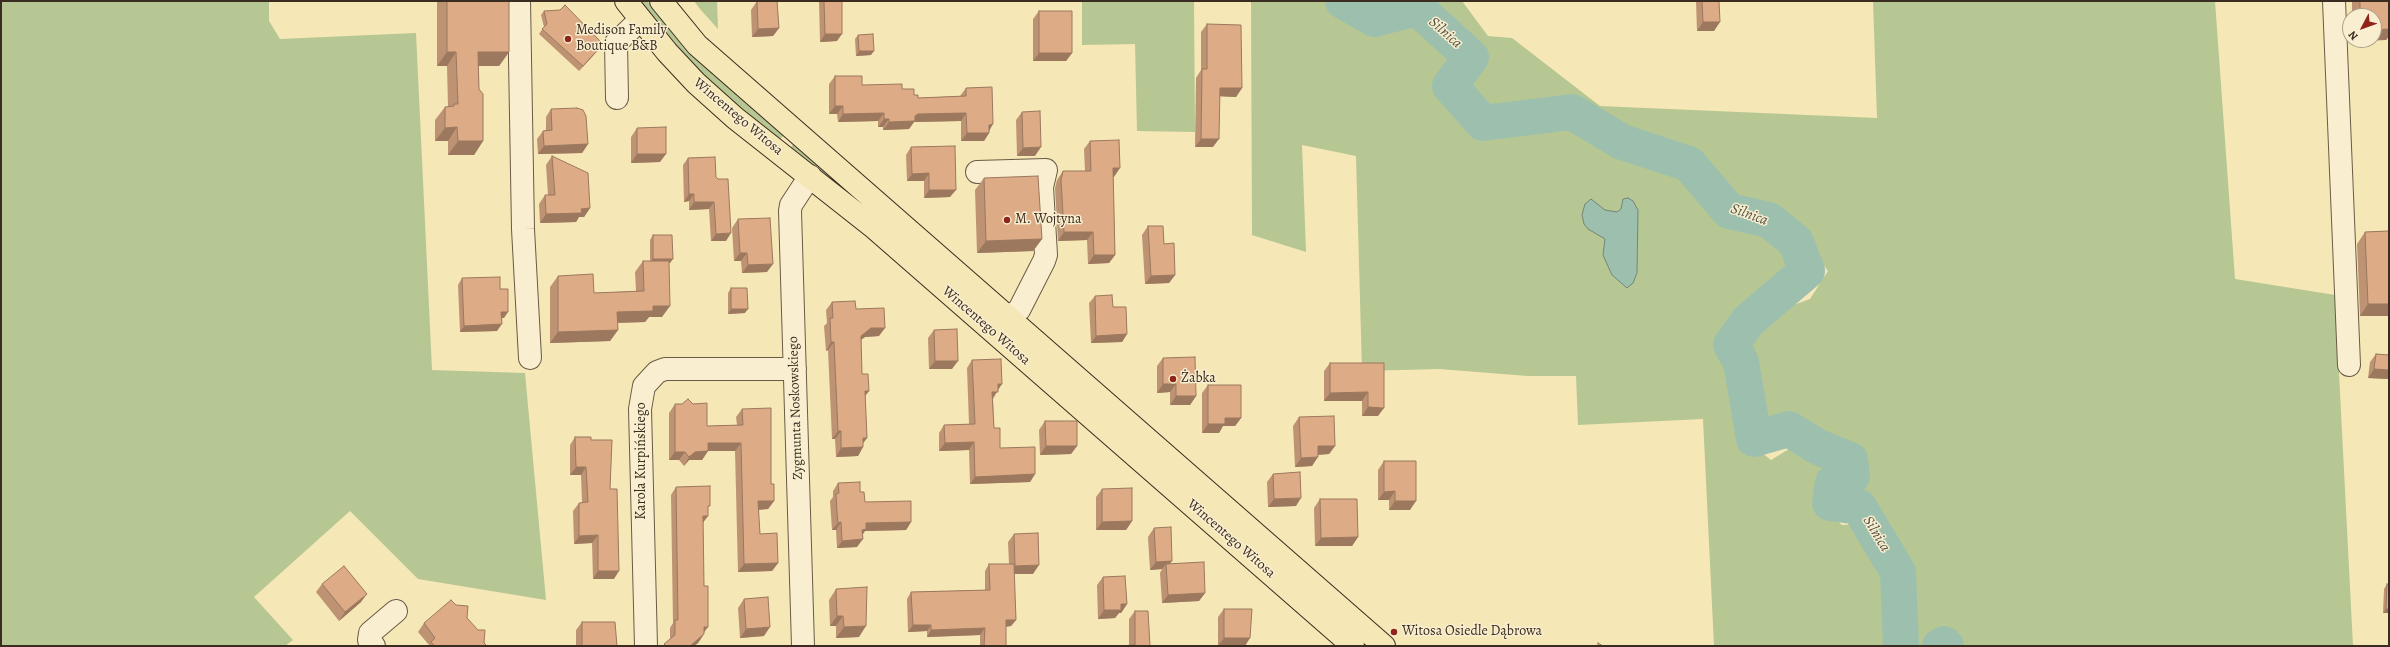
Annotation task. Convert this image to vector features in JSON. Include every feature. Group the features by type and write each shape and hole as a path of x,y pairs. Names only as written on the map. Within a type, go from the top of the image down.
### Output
{"main road":[{"name":"Wincentego Witosa","path":"626,1 640,20 696,83 735,118 1001,325 1384,646"},
{"name":"Wincentego Witosa","path":"661,1 697,45 1353,646"}],"street":[{"path":"519,1 523,229 530,358"},
{"path":"2334,1 2349,365"},
{"path":"617,98 616,43 640,20"},
{"path":"977,172 1046,170 1042,188 1046,255 1019,310 1001,325"},
{"name":"Zygmunta Noskowskiego","path":"803,646 790,212 791,205 810,176"},
{"name":"Karola Kurpińskiego","path":"646,646 640,409 644,386 657,372 665,369 795,369"},
{"path":"374,646 369,640 370,632 396,611"}],"green space":[{"path":"1,1 269,1 269,21 280,39 416,33 432,370 525,373 546,600 418,579 350,511 254,597 293,640 285,646 1,646"},
{"path":"639,1 647,1 688,53 729,83 786,132 779,141 700,76"},
{"path":"694,1 717,1 718,29 700,9"},
{"path":"1082,1 1194,1 1195,132 1137,131 1135,44 1082,45"},
{"path":"1251,1 1462,1 1488,36 1512,38 1600,106 1877,118 1873,1 2215,1 2235,279 2335,295 2353,646 1955,646 1946,640 1934,646 1905,646 1903,568 1890,524 1865,501 1847,507 1834,499 1858,483 1855,458 1819,443 1790,423 1773,439 1755,431 1751,384 1743,345 1769,314 1810,299 1828,271 1794,225 1765,211 1738,210 1694,159 1694,174 1711,207 1733,227 1766,227 1784,243 1804,272 1799,281 1756,303 1727,342 1739,412 1752,445 1771,460 1799,443 1817,457 1841,468 1823,487 1822,508 1842,525 1861,524 1879,535 1891,573 1889,629 1893,646 1714,646 1703,419 1578,425 1576,376 1528,376 1439,369 1362,371 1356,156 1302,145 1306,252 1252,235"},
{"path":"796,140 857,195 856,199 853,200 789,150"}],"shaded area":[{"path":"1628,198 1633,201 1638,210 1637,273 1633,283 1627,288 1612,275 1607,264 1603,255 1605,239 1588,229 1584,224 1582,215 1585,204 1591,199 1605,210 1617,212 1621,209 1623,199"}],"building":[{"path":"447,1 509,1 509,52 478,52 479,89 483,94 483,141 458,141 457,127 445,128 445,107 458,104 456,52 447,52"},
{"path":"757,1 777,1 779,28 758,29"},
{"path":"824,1 842,1 842,34 825,34"},
{"path":"1702,1 1719,1 1720,22 1703,22"},
{"path":"2360,1 2389,1 2389,29 2382,29 2382,8 2360,8"},
{"path":"565,5 603,44 583,66 542,29 547,24 544,11 560,10"},
{"path":"1039,11 1072,11 1072,53 1039,53"},
{"path":"1207,24 1241,25 1242,88 1220,88 1219,139 1201,139 1202,69 1207,69"},
{"path":"873,34 874,51 859,51 858,35"},
{"path":"835,76 862,76 862,85 902,84 902,89 914,89 914,95 918,95 918,98 966,96 966,88 992,87 993,124 989,125 989,133 967,133 966,113 918,114 915,116 915,121 889,122 889,119 884,119 884,113 843,114 843,106 835,106"},
{"path":"577,108 583,110 586,116 588,144 544,146 543,131 552,130 551,109"},
{"path":"1040,111 1041,147 1023,148 1022,112"},
{"path":"666,127 666,154 637,154 637,128"},
{"path":"1119,140 1120,168 1113,168 1115,255 1094,255 1093,232 1064,232 1061,180 1063,171 1091,171 1090,141"},
{"path":"955,146 956,190 929,190 929,173 912,174 911,147"},
{"path":"552,156 588,173 590,208 581,209 582,213 546,214 545,195 555,195"},
{"path":"715,157 716,177 718,179 728,179 731,233 716,234 714,202 694,202 694,194 689,194 688,158"},
{"name":"M. Wojtyna","path":"1038,176 1042,239 986,241 984,178"},
{"path":"770,218 773,264 748,265 747,253 740,253 738,219"},
{"path":"1148,226 1163,226 1164,244 1174,243 1175,275 1151,276"},
{"path":"2389,231 2389,304 2368,304 2365,232"},
{"path":"653,235 672,235 673,259 653,259"},
{"path":"643,261 669,261 670,306 653,306 653,311 617,312 618,330 558,332 558,276 593,274 594,293 644,291"},
{"path":"500,277 500,289 508,289 508,312 501,312 502,324 464,326 462,278"},
{"path":"731,288 747,288 748,309 731,309"},
{"path":"1112,295 1113,307 1126,307 1127,334 1096,336 1095,296"},
{"path":"855,301 856,309 884,308 885,328 871,328 861,336 862,374 868,374 869,391 865,391 867,438 863,438 863,447 841,448 841,431 838,431 834,342 831,342 830,318 833,318 832,302"},
{"path":"957,329 958,361 935,361 934,330"},
{"path":"2376,354 2389,355 2389,370 2374,369"},
{"path":"1195,357 1196,396 1176,396 1176,384 1163,384 1163,358"},
{"path":"1001,359 1002,384 998,384 998,392 992,392 994,428 1000,428 1000,448 1035,447 1035,474 975,477 974,442 945,443 944,425 975,424 972,360"},
{"path":"1330,363 1384,363 1384,408 1368,407 1368,392 1330,393"},
{"path":"1208,385 1241,385 1241,418 1225,418 1225,424 1208,424"},
{"path":"688,399 693,404 707,403 707,426 743,425 742,409 771,408 771,484 774,484 774,501 758,501 760,534 777,533 778,563 744,564 741,443 708,443 708,451 695,452 689,457 685,452 675,452 675,404 682,404"},
{"path":"1334,416 1335,446 1318,446 1318,457 1301,458 1299,417"},
{"path":"1045,421 1077,421 1077,446 1046,446"},
{"path":"575,437 591,437 591,440 612,440 610,489 617,489 619,571 598,571 598,535 579,536 579,503 588,502 586,467 576,467"},
{"path":"1384,461 1416,461 1416,501 1395,501 1395,491 1384,492"},
{"path":"1300,472 1301,498 1274,499 1273,474"},
{"path":"860,482 860,492 864,492 865,502 911,501 911,522 866,523 866,529 862,530 863,539 842,541 841,522 838,523 837,513 836,494 839,493 838,483"},
{"path":"710,486 710,506 708,506 708,516 703,516 704,586 708,586 708,627 704,627 704,634 690,646 666,646 664,644 675,635 675,620 678,620 676,487"},
{"path":"1132,488 1132,521 1102,522 1102,489"},
{"path":"1320,499 1357,499 1358,537 1321,538"},
{"path":"1171,527 1172,561 1156,562 1154,528"},
{"path":"1038,533 1039,565 1015,566 1014,534"},
{"path":"1204,562 1205,593 1168,595 1166,564"},
{"path":"989,564 1014,564 1016,620 1006,620 1006,646 984,646 985,628 931,630 931,625 913,625 911,592 990,590"},
{"path":"344,566 367,594 345,612 322,584"},
{"path":"1125,576 1127,604 1121,604 1121,610 1104,610 1103,577"},
{"path":"2387,584 2389,585 2389,609 2386,609"},
{"path":"867,587 866,626 844,627 843,616 837,616 836,589"},
{"path":"768,597 770,627 746,629 744,599"},
{"path":"451,600 456,605 468,606 467,618 478,630 485,630 484,643 487,646 435,646 431,642 435,638 424,623"},
{"path":"1224,609 1252,609 1250,638 1224,638"},
{"path":"1135,611 1148,611 1150,646 1117,646 1135,645"},
{"path":"582,622 615,622 617,646 582,646"}],"waterway":[{"name":"Silnica","path":"1343,1 1374,19 1417,8 1471,57 1450,86 1483,123 1572,112 1622,142 1689,164 1729,211 1769,220 1796,242 1807,271 1748,321 1731,345 1741,362 1754,439 1789,429 1818,447 1850,460 1852,476 1833,483 1830,503 1859,507 1898,572 1901,646"},
{"name":"Silnica","path":"1940,646 1944,644 1946,646"}],"place":[{"name":"Medison Family Boutique B&B","path":"568,39"},
{"name":"M. Wojtyna","path":"1007,220"},
{"name":"Żabka","path":"1173,379"},
{"name":"Witosa Osiedle Dąbrowa","path":"1394,632"}]}
